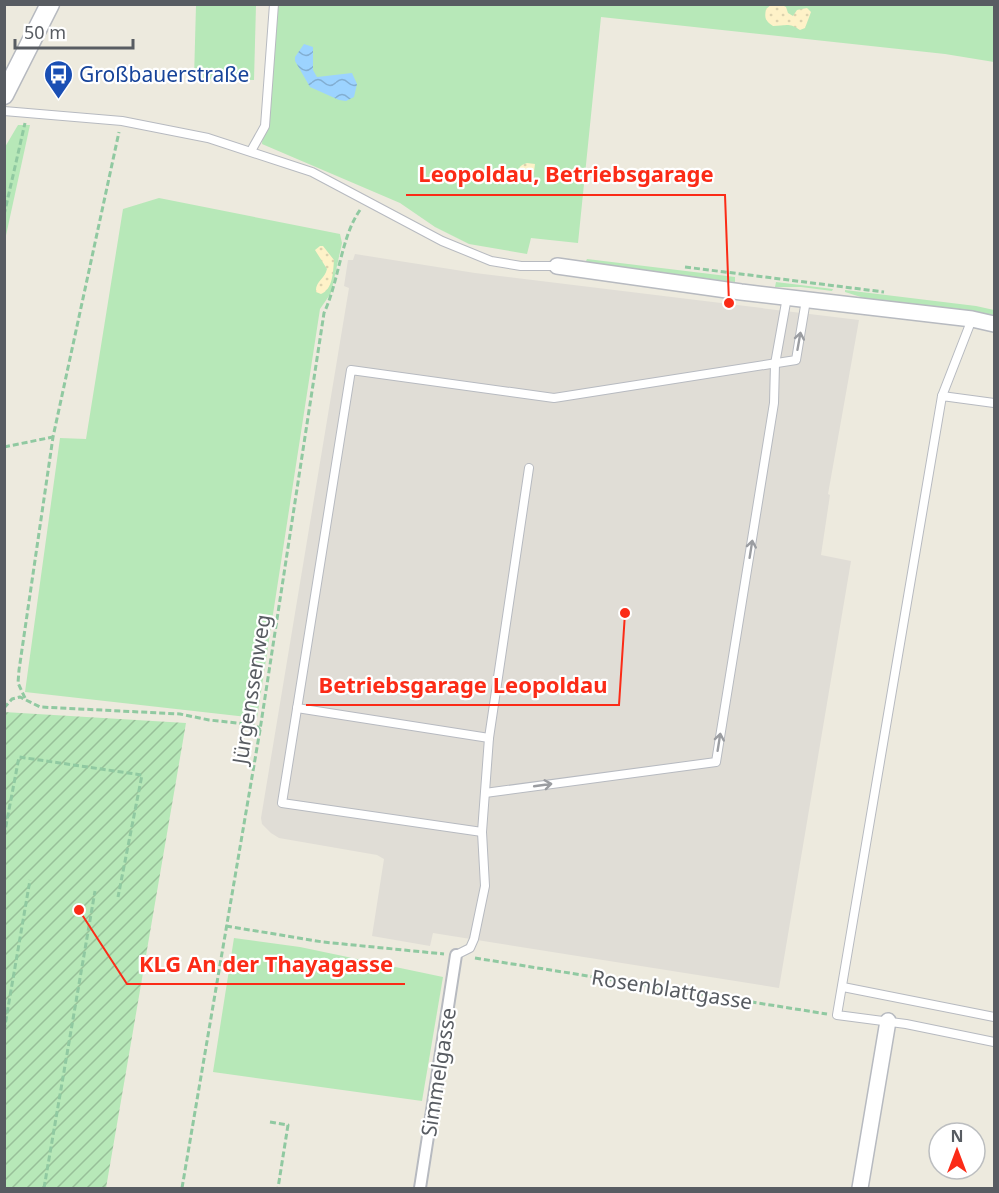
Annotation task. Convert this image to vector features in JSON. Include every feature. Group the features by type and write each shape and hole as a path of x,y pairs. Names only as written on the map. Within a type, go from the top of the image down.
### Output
{"street":[{"path":"4,95 50,4"},
{"path":"557,266 994,324"},
{"name":"Simmelgasse","path":"420,1188 456,955"},
{"path":"860,1188 888,1021"}],"lane":[{"path":"251,151 266,126 274,4"},
{"path":"4,111 122,121 208,138 312,172 442,241 491,261 521,266 557,266"},
{"path":"485,793 716,762 774,403 775,364 787,297"},
{"path":"482,832 282,803 351,370 554,399 796,360 806,300"},
{"path":"972,320 942,396 837,1015 888,1021 994,1042"},
{"path":"942,396 994,403"},
{"path":"456,955 470,948 474,939 485,886 482,832 489,738 529,468"},
{"path":"297,708 489,738"},
{"path":"843,987 994,1017"}],"path":[{"path":"4,214 27,112"},
{"path":"25,698 18,683 19,670 53,437 122,121"},
{"name":"Jürgenssenweg","path":"182,1188 260,730 324,313 332,295 352,221 366,201"},
{"path":"679,266 892,293"},
{"path":"4,447 53,437"},
{"path":"4,708 15,698 25,698 40,707 180,714 208,720 256,725 260,730"},
{"path":"4,836 19,757 142,775 117,897"},
{"path":"4,1031 30,880"},
{"path":"44,1188 95,891"},
{"name":"Rosenblattgasse","path":"226,926 323,942 456,955 837,1015"},
{"path":"270,1122 288,1125 278,1188"}],"shaded area":[{"path":"355,254 475,273 859,320 828,494 830,495 821,555 851,561 779,988 433,933 430,946 372,936 384,859 377,855 279,838 262,824 261,818 349,288 344,286 348,260 353,260"}],"green space":[{"path":"196,5 256,5 254,80 194,79"},
{"path":"271,5 994,5 994,62 945,54 601,17 578,243 531,238 527,254 469,244 435,227 400,203 262,144"},
{"path":"18,125 30,125 5,240 5,147"},
{"path":"159,198 340,234 342,243 331,293 320,309 257,718 25,692 60,438 86,439 123,209"},
{"path":"587,259 735,277 735,282 590,265"},
{"path":"776,282 833,289 832,291 801,287 775,287"},
{"path":"845,290 976,306 994,310 994,316 864,298 845,292"},
{"path":"4,712 186,723 106,1188 5,1188"},
{"path":"234,938 300,947 443,977 422,1101 213,1072"}],"sand":[{"path":"771,5 786,7 788,13 793,16 797,10 807,8 811,12 805,28 800,30 790,25 773,26 765,17 766,9"},
{"path":"527,163 535,164 534,172 521,179 517,178 519,168"},
{"path":"323,246 334,260 330,284 321,294 316,292 316,288 327,269 315,250"}],"water":[{"path":"304,44 313,47 313,70 317,77 352,73 357,84 354,97 346,101 339,100 310,87 295,61 295,57"}],"place":[{"name":"Großbauerstraße","path":"58,100"},
{"name":"Leopoldau, Betriebsgarage","path":"729,303"},
{"name":"Betriebsgarage Leopoldau","path":"625,613"},
{"name":"KLG An der Thayagasse","path":"79,910"}]}
